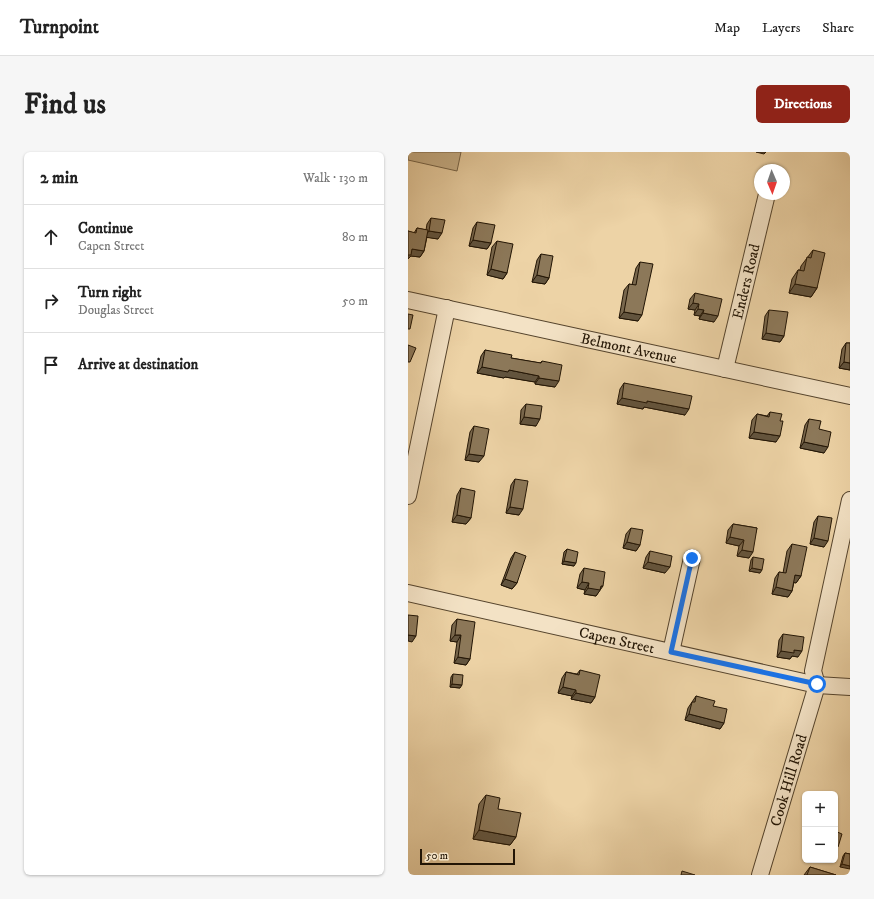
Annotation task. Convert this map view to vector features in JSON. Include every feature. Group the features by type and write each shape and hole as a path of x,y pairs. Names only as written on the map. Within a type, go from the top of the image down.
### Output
{"street":[{"name":"Enders Road","path":"725,369 766,200"},
{"name":"Belmont Avenue","path":"408,300 850,396"},
{"path":"408,496 447,308"},
{"path":"817,684 813,671 850,500"},
{"path":"671,652 692,558"},
{"name":"Capen Street","path":"408,593 817,684 850,687"},
{"name":"Cook Hill Road","path":"760,875 817,684"}],"shaded area":[{"path":"408,152 461,152 457,171 408,160"}],"building":[{"path":"431,218 445,220 442,233 429,231"},
{"path":"477,222 495,225 491,243 473,240"},
{"path":"417,228 428,230 424,251 412,249 411,255 408,255 408,231 416,233"},
{"path":"497,241 513,244 507,273 491,269"},
{"path":"813,250 825,253 817,288 795,284 798,270 804,271 807,257 811,258"},
{"path":"541,254 553,256 549,278 537,275"},
{"path":"640,262 653,264 642,315 624,312 629,284 636,285"},
{"path":"695,293 722,299 718,316 703,313 704,310 698,309 699,304 693,303"},
{"path":"769,310 788,312 784,336 766,333"},
{"path":"408,314 413,315 410,329 408,329"},
{"path":"846,343 850,343 850,363 844,362"},
{"path":"408,345 416,348 410,362 408,362"},
{"path":"485,350 512,355 511,358 541,363 542,361 562,365 559,381 539,378 539,376 509,370 508,372 482,367"},
{"path":"624,383 692,396 689,409 622,398"},
{"path":"526,404 542,406 540,419 524,417"},
{"path":"770,412 782,414 780,421 783,421 780,436 754,432 757,414 769,417"},
{"path":"809,419 821,421 819,429 831,432 828,447 804,442"},
{"path":"474,426 489,429 484,456 469,454"},
{"path":"515,479 528,481 523,509 510,507"},
{"path":"461,488 475,491 471,518 457,515"},
{"path":"818,516 832,518 828,541 814,538"},
{"path":"733,524 757,528 753,552 742,550 744,540 730,537"},
{"path":"631,528 643,530 640,545 627,542"},
{"path":"792,544 807,547 801,576 795,575 792,591 776,587 779,572 786,573"},
{"path":"567,549 578,552 576,563 564,561"},
{"path":"650,551 672,556 670,567 648,562"},
{"path":"515,552 526,556 517,583 505,579"},
{"path":"753,557 764,559 762,570 752,568"},
{"path":"584,568 605,572 603,586 601,586 600,590 588,588 589,583 582,582"},
{"path":"408,615 418,616 416,636 408,635"},
{"path":"457,619 475,622 470,659 458,657 461,635 455,635"},
{"path":"783,634 804,637 802,651 794,650 794,653 781,651"},
{"path":"580,670 600,675 595,697 576,693 576,690 563,687 566,672 579,675"},
{"path":"453,674 463,675 462,685 452,684"},
{"path":"696,696 715,701 713,706 727,709 724,723 689,714 692,702 695,702"},
{"path":"486,795 500,798 498,809 521,813 516,837 479,830"},
{"path":"838,832 842,834 838,847"},
{"path":"845,853 850,854 850,866 842,864"},
{"path":"810,867 836,875 807,875"},
{"path":"682,871 695,875 681,875"}],"route":[{"path":"692,558 671,652 817,684"}]}
